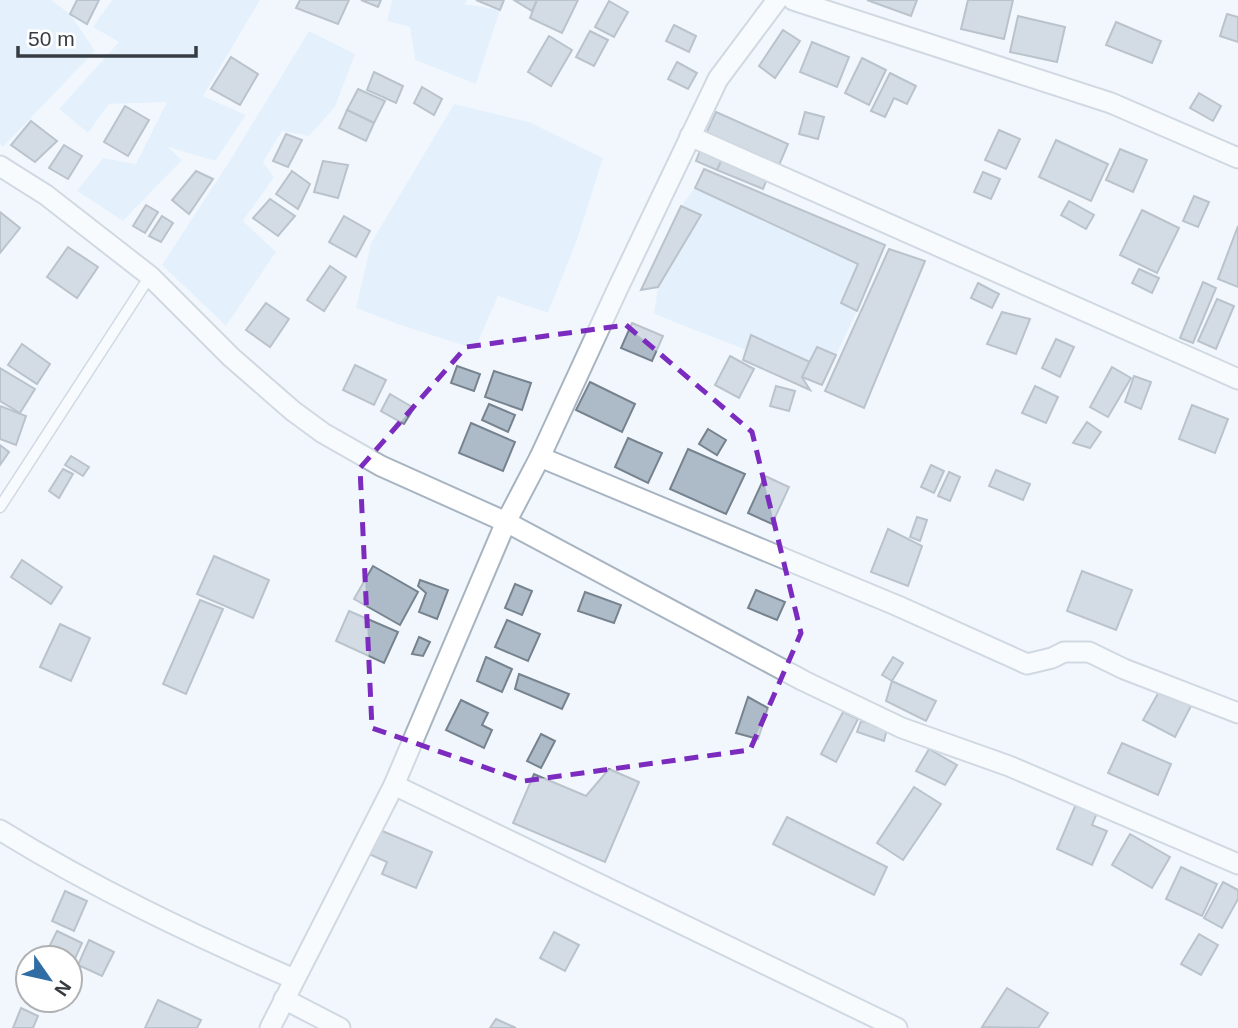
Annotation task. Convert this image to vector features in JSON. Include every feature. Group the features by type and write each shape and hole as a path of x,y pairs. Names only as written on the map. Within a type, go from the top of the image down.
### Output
{"street":[{"path":"270,1028 394,785 506,522 540,457 718,79 777,0"},
{"path":"793,0 1111,103 1238,158"},
{"path":"691,136 1238,379"},
{"path":"0,166 57,203 150,276 231,357 293,411 323,433 381,466 506,522 804,681 902,728 1009,765 1238,864"},
{"path":"540,457 898,606 1027,664 1064,652 1089,652 1124,670 1238,713"},
{"path":"394,785 897,1028"},
{"path":"0,830 63,869 172,924 295,979"},
{"path":"285,999 340,1028"}],"lane":[{"path":"0,507 150,276"}],"highlighted area":[{"path":"626,325 752,432 801,633 750,750 524,781 372,728 360,468 466,347"}],"shaded area":[{"path":"0,0 51,0 70,14 95,51 3,147 0,144"},
{"path":"112,0 260,0 203,96 246,115 215,161 168,147 182,160 123,221 77,191 103,158 136,164 167,102 109,104 88,133 59,109 119,42 93,27"},
{"path":"392,0 467,0 465,4 500,10 476,84 415,60 410,27 387,21"},
{"path":"309,31 355,54 335,107 309,136 282,131 263,162 274,177 243,221 276,252 226,326 162,265"},
{"path":"454,104 529,122 603,158 577,240 548,313 498,296 475,349 356,308 371,243"},
{"path":"695,188 858,264 841,303 857,311 836,355 817,347 810,362 751,335 746,350 654,314 658,287 701,215 681,206"}],"building":[{"path":"77,0 99,0 87,24 70,14"},
{"path":"300,0 349,0 338,24 296,8"},
{"path":"361,0 381,0 378,7"},
{"path":"476,0 504,0 500,10"},
{"path":"514,0 537,0 532,11"},
{"path":"537,0 578,0 562,33 530,18"},
{"path":"867,0 917,0 911,16"},
{"path":"968,0 1013,0 1004,39 961,29"},
{"path":"609,1 628,12 614,37 595,27"},
{"path":"1227,14 1238,17 1238,42 1220,36"},
{"path":"1018,16 1065,27 1057,62 1010,52"},
{"path":"1116,22 1161,41 1152,63 1106,45"},
{"path":"674,25 696,36 689,52 666,41"},
{"path":"783,30 800,41 775,78 759,66"},
{"path":"590,31 608,40 594,66 576,57"},
{"path":"549,36 572,50 551,86 528,72"},
{"path":"812,42 849,57 837,87 800,72"},
{"path":"231,57 258,74 240,105 211,89"},
{"path":"862,58 886,70 869,105 845,93"},
{"path":"677,62 697,73 688,89 668,79"},
{"path":"374,72 403,86 396,103 367,90"},
{"path":"890,73 916,86 907,104 894,98 885,117 871,111"},
{"path":"422,87 442,99 434,115 414,103"},
{"path":"358,89 385,101 374,123 347,110"},
{"path":"1199,93 1221,106 1213,121 1190,108"},
{"path":"125,106 149,120 128,156 104,142"},
{"path":"347,110 374,123 366,141 339,128"},
{"path":"716,112 788,144 777,170 704,138"},
{"path":"805,112 824,117 818,139 799,134"},
{"path":"31,121 57,141 35,162 11,145"},
{"path":"999,130 1020,139 1006,169 985,160"},
{"path":"286,134 302,140 288,167 273,161"},
{"path":"1056,140 1108,164 1091,201 1039,177"},
{"path":"64,145 82,156 68,179 49,168"},
{"path":"701,148 723,157 717,170 696,161"},
{"path":"1120,149 1147,160 1133,192 1106,180"},
{"path":"723,157 768,176 763,189 717,170"},
{"path":"323,161 348,165 338,198 314,192"},
{"path":"704,169 885,245 857,311 841,303 858,264 695,188"},
{"path":"196,171 213,179 189,214 172,200"},
{"path":"292,171 310,184 298,209 276,194"},
{"path":"983,172 1000,179 991,199 974,192"},
{"path":"1194,196 1209,202 1198,227 1183,221"},
{"path":"270,199 295,216 278,236 253,218"},
{"path":"1069,201 1094,215 1086,229 1061,215"},
{"path":"146,205 158,212 145,233 133,226"},
{"path":"681,206 701,215 658,287 641,290"},
{"path":"1142,210 1179,228 1157,273 1120,255"},
{"path":"0,212 20,228 0,253"},
{"path":"162,216 173,223 161,242 149,236"},
{"path":"344,216 370,231 356,257 329,242"},
{"path":"1238,226 1238,287 1218,279"},
{"path":"68,247 98,267 77,298 47,277"},
{"path":"889,249 925,261 864,408 825,391"},
{"path":"330,266 346,277 324,311 307,300"},
{"path":"1139,269 1159,278 1152,293 1132,283"},
{"path":"1203,282 1216,288 1193,343 1180,338"},
{"path":"978,283 999,294 992,308 971,298"},
{"path":"1217,299 1234,306 1216,349 1198,341"},
{"path":"266,303 289,319 270,347 246,330"},
{"path":"1002,312 1030,319 1016,354 987,344"},
{"path":"632,323 663,336 652,361 621,348"},
{"path":"751,335 810,362 802,377 810,390 743,360"},
{"path":"1056,339 1074,347 1060,377 1042,368"},
{"path":"22,344 50,364 37,384 8,365"},
{"path":"817,347 836,355 822,385 802,377"},
{"path":"730,356 754,369 739,398 715,385"},
{"path":"355,365 386,380 374,405 343,390"},
{"path":"457,366 480,374 474,391 451,383"},
{"path":"1112,367 1131,378 1108,417 1090,407"},
{"path":"0,368 35,389 20,413 0,401"},
{"path":"494,371 531,383 522,410 485,397"},
{"path":"1134,376 1151,382 1141,409 1125,402"},
{"path":"590,382 635,404 622,432 576,410"},
{"path":"776,386 795,391 789,411 770,406"},
{"path":"1035,386 1058,397 1046,423 1022,413"},
{"path":"390,394 414,408 404,424 381,411"},
{"path":"489,404 515,415 508,432 482,420"},
{"path":"1192,405 1228,419 1215,453 1179,439"},
{"path":"0,406 26,416 16,445 0,439"},
{"path":"1087,422 1101,432 1090,448 1073,443"},
{"path":"471,423 515,442 503,471 459,453"},
{"path":"708,429 726,440 717,455 699,444"},
{"path":"628,438 662,453 648,483 615,467"},
{"path":"0,445 9,452 0,465"},
{"path":"688,449 745,474 726,514 670,489"},
{"path":"71,456 89,467 83,476 65,465"},
{"path":"931,465 944,471 934,493 921,487"},
{"path":"63,469 73,474 59,498 49,491"},
{"path":"996,470 1030,484 1023,500 989,486"},
{"path":"949,472 960,477 950,501 938,496"},
{"path":"765,476 789,487 772,524 748,513"},
{"path":"917,517 927,520 920,541 910,537"},
{"path":"888,529 922,546 908,586 871,572"},
{"path":"214,556 269,580 253,618 197,594"},
{"path":"22,560 62,587 51,604 11,577"},
{"path":"373,566 418,592 400,625 354,599"},
{"path":"1082,571 1132,590 1116,630 1067,611"},
{"path":"420,580 448,590 437,619 419,612 426,593 418,586"},
{"path":"515,584 532,591 522,615 505,608"},
{"path":"756,590 785,602 777,620 748,608"},
{"path":"585,592 621,605 614,623 578,611"},
{"path":"200,600 223,609 186,694 163,684"},
{"path":"349,611 398,632 384,663 336,641"},
{"path":"507,620 540,634 528,661 495,647"},
{"path":"60,624 90,638 71,681 40,667"},
{"path":"419,637 430,642 423,656 412,654"},
{"path":"486,657 512,669 502,692 477,681"},
{"path":"893,657 903,663 892,681 882,675"},
{"path":"519,674 569,694 562,709 515,689"},
{"path":"892,681 936,701 926,721 886,701"},
{"path":"1160,690 1191,706 1175,737 1143,720"},
{"path":"748,697 768,708 758,739 736,733"},
{"path":"461,700 488,713 482,725 492,730 484,748 446,730"},
{"path":"843,712 858,719 836,762 821,754"},
{"path":"861,721 887,729 884,741 857,732"},
{"path":"541,734 555,741 541,768 527,761"},
{"path":"1122,743 1171,764 1158,795 1108,773"},
{"path":"929,749 957,765 945,785 916,771"},
{"path":"609,769 639,782 605,862 513,823 534,774 586,796"},
{"path":"914,787 941,804 903,860 877,843"},
{"path":"1076,804 1097,813 1092,825 1107,831 1092,865 1057,849"},
{"path":"787,817 887,867 874,895 773,844"},
{"path":"380,830 432,852 416,888 382,874 387,862 369,854"},
{"path":"1130,834 1170,857 1152,888 1112,865"},
{"path":"1181,867 1217,884 1202,916 1166,899"},
{"path":"1223,882 1238,890 1238,899 1222,928 1204,918"},
{"path":"65,891 87,901 74,931 52,921"},
{"path":"57,931 82,943 82,944 50,944"},
{"path":"554,932 579,945 565,971 540,958"},
{"path":"1199,934 1218,945 1201,975 1181,964"},
{"path":"89,940 114,952 102,976 84,968 84,951"},
{"path":"1007,988 1048,1013 1038,1028 982,1027"},
{"path":"158,1000 201,1020 197,1028 145,1028"},
{"path":"19,1014 38,1016 33,1028 13,1028"},
{"path":"496,1019 516,1028 490,1028"}]}
